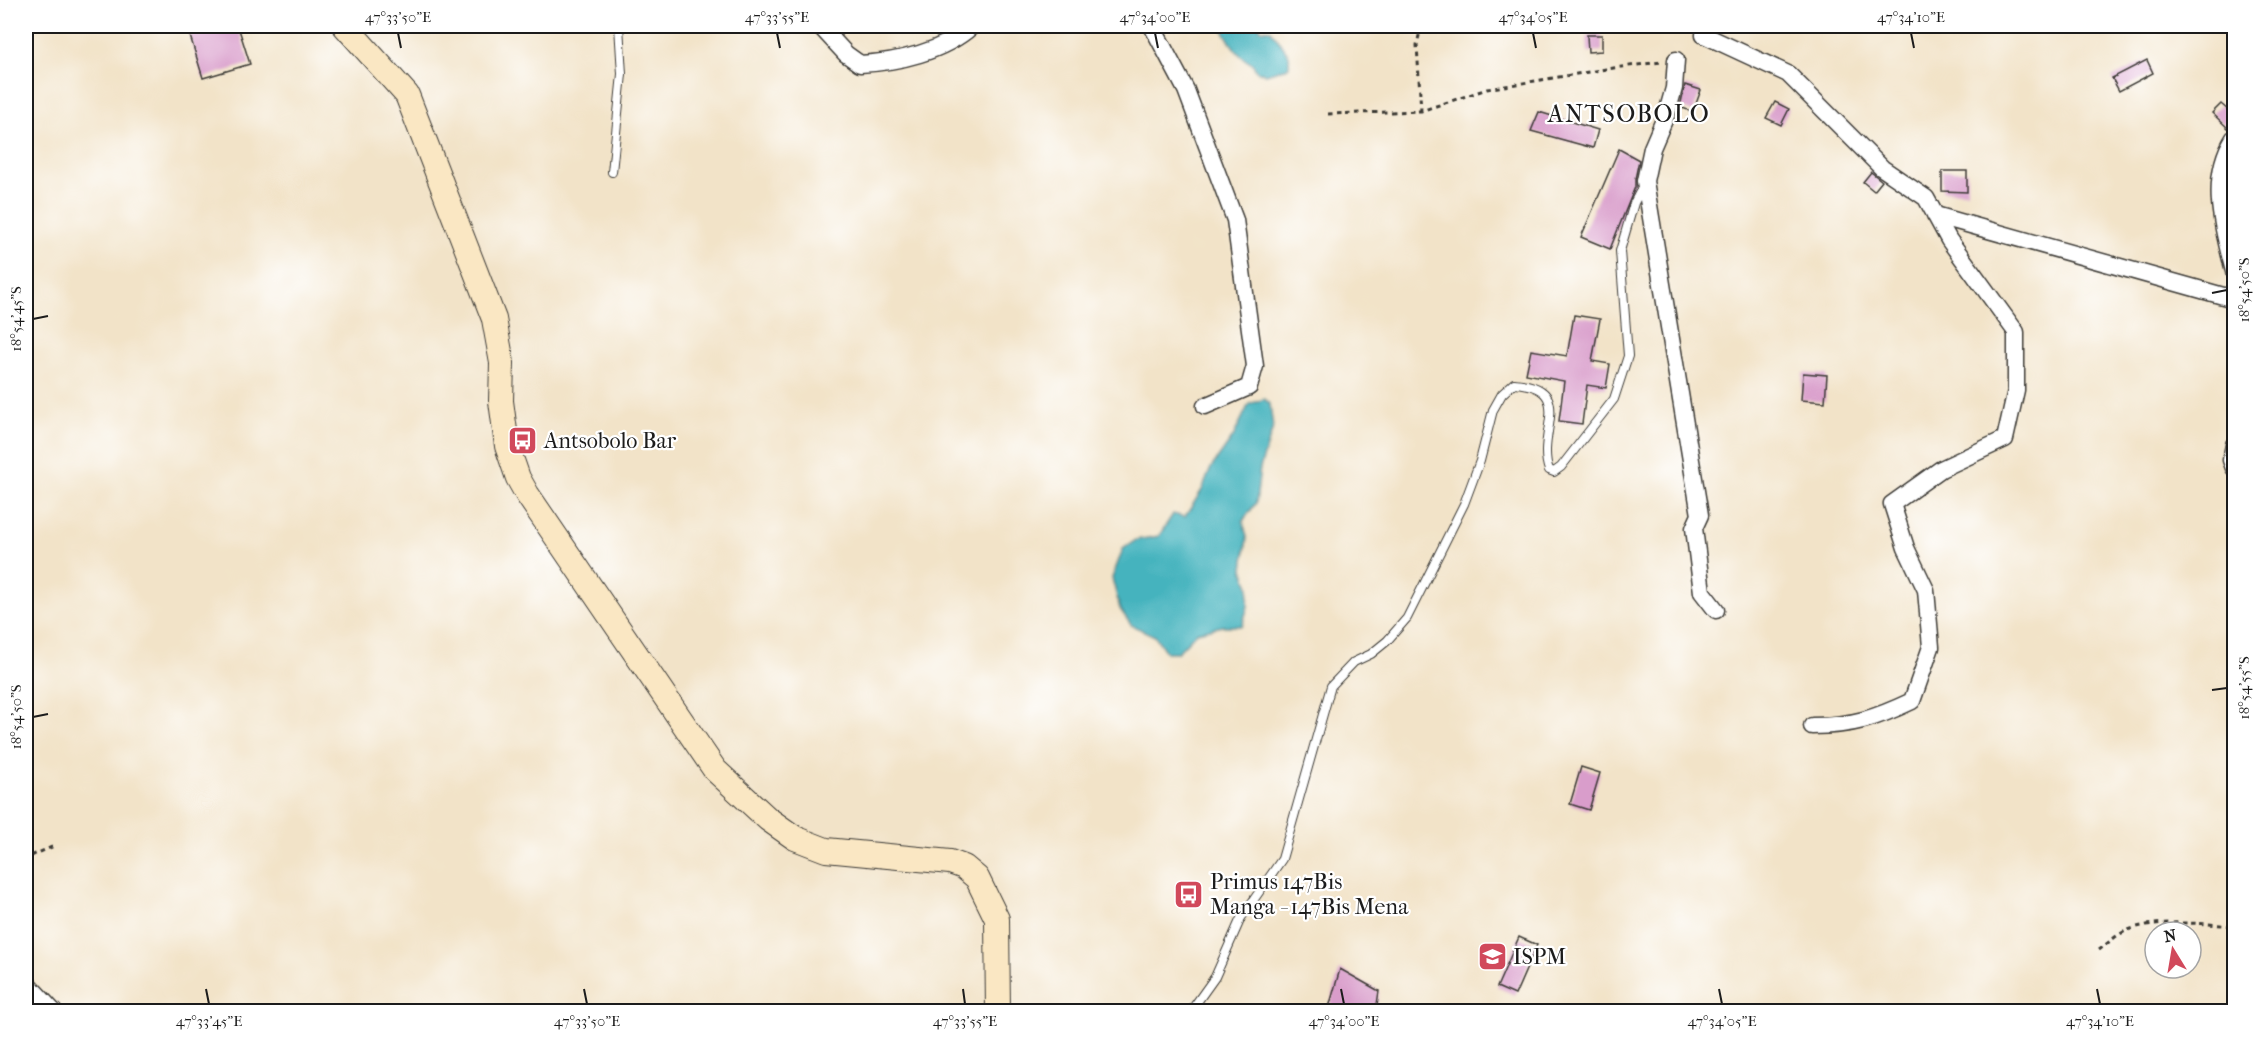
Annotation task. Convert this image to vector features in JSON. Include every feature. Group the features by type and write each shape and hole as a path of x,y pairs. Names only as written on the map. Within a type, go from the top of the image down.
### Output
{"street":[{"path":"345,26 407,95 494,319 502,363 501,401 507,446 518,478 527,494 715,770 768,819 795,838 826,850 950,862 964,867 977,878 997,919 998,1011"},
{"path":"820,26 846,54 860,64 891,60 952,42 972,26"},
{"path":"1152,26 1186,90 1235,219 1245,290 1255,366 1249,387 1205,406"},
{"path":"1706,26 1704,35 1788,74 1882,168 1926,198 1949,240 2016,332 2016,390 2005,439 1941,469 1892,504 1906,548 1926,590 1931,647 1912,701 1883,715 1841,726 1812,726"},
{"path":"1676,60 1674,88 1667,113 1652,148 1645,182 1700,515 1694,528 1702,592 1716,610"},
{"path":"2235,138 2226,158 2219,199 2224,233 2235,272"},
{"path":"1935,215 2235,299"},
{"path":"2235,445 2232,460 2235,468"},
{"path":"26,982 54,1011"}],"lane":[{"path":"612,172 622,74 619,26"},
{"path":"1190,1011 1215,977 1241,918 1282,859 1331,686 1354,662 1371,654 1388,641 1407,618 1464,504 1480,461 1493,410 1502,394 1514,383 1528,384 1540,388 1549,399 1550,418 1546,463 1549,470 1554,472 1561,467 1614,399 1628,356 1620,251 1634,203 1645,182"}],"path":[{"path":"1421,26 1417,45 1421,111"},
{"path":"1328,114 1421,111 1487,89 1676,60"},
{"path":"26,863 33,855 54,846"},
{"path":"2099,951 2126,931 2146,925 2188,923 2235,926"}],"water":[{"path":"1221,26 1260,26 1260,29 1271,30 1289,55 1289,67 1266,74 1256,71 1253,64 1234,48"},
{"path":"1264,399 1270,404 1273,428 1260,468 1256,503 1243,521 1247,537 1243,569 1249,586 1248,606 1242,626 1223,626 1197,632 1178,652 1166,652 1155,636 1131,625 1120,609 1112,578 1123,549 1136,540 1159,536 1173,514 1185,517 1202,490 1211,468 1233,437 1249,404"}],"building":[{"path":"187,26 238,26 250,64 203,78"},
{"path":"1587,35 1602,35 1602,51 1588,52"},
{"path":"2147,60 2153,73 2119,91 2112,78"},
{"path":"1685,85 1701,90 1693,112 1680,107"},
{"path":"1775,102 1789,109 1781,125 1766,118"},
{"path":"2221,104 2235,116 2235,128 2229,129 2212,113"},
{"path":"1539,112 1598,130 1593,148 1531,131"},
{"path":"1619,149 1639,160 1635,187 1610,249 1581,237"},
{"path":"1942,171 1967,171 1967,192 1942,191"},
{"path":"1871,172 1882,181 1874,191 1863,182"},
{"path":"1574,315 1600,319 1592,361 1610,364 1606,388 1587,385 1582,424 1559,421 1564,381 1526,374 1531,350 1567,356"},
{"path":"1803,373 1827,375 1825,402 1801,400"},
{"path":"1581,767 1600,773 1589,810 1570,804"},
{"path":"1519,937 1537,945 1515,995 1497,987"},
{"path":"1340,969 1379,991 1376,1011 1328,1011"}],"place":[{"name":"Antsobolo Bar","path":"523,441"},
{"name":"Primus 147Bis Manga - 147Bis Mena","path":"1189,895"},
{"name":"ISPM","path":"1492,957"}],"district":[{"name":"ANTSOBOLO","path":"1629,114"}]}
